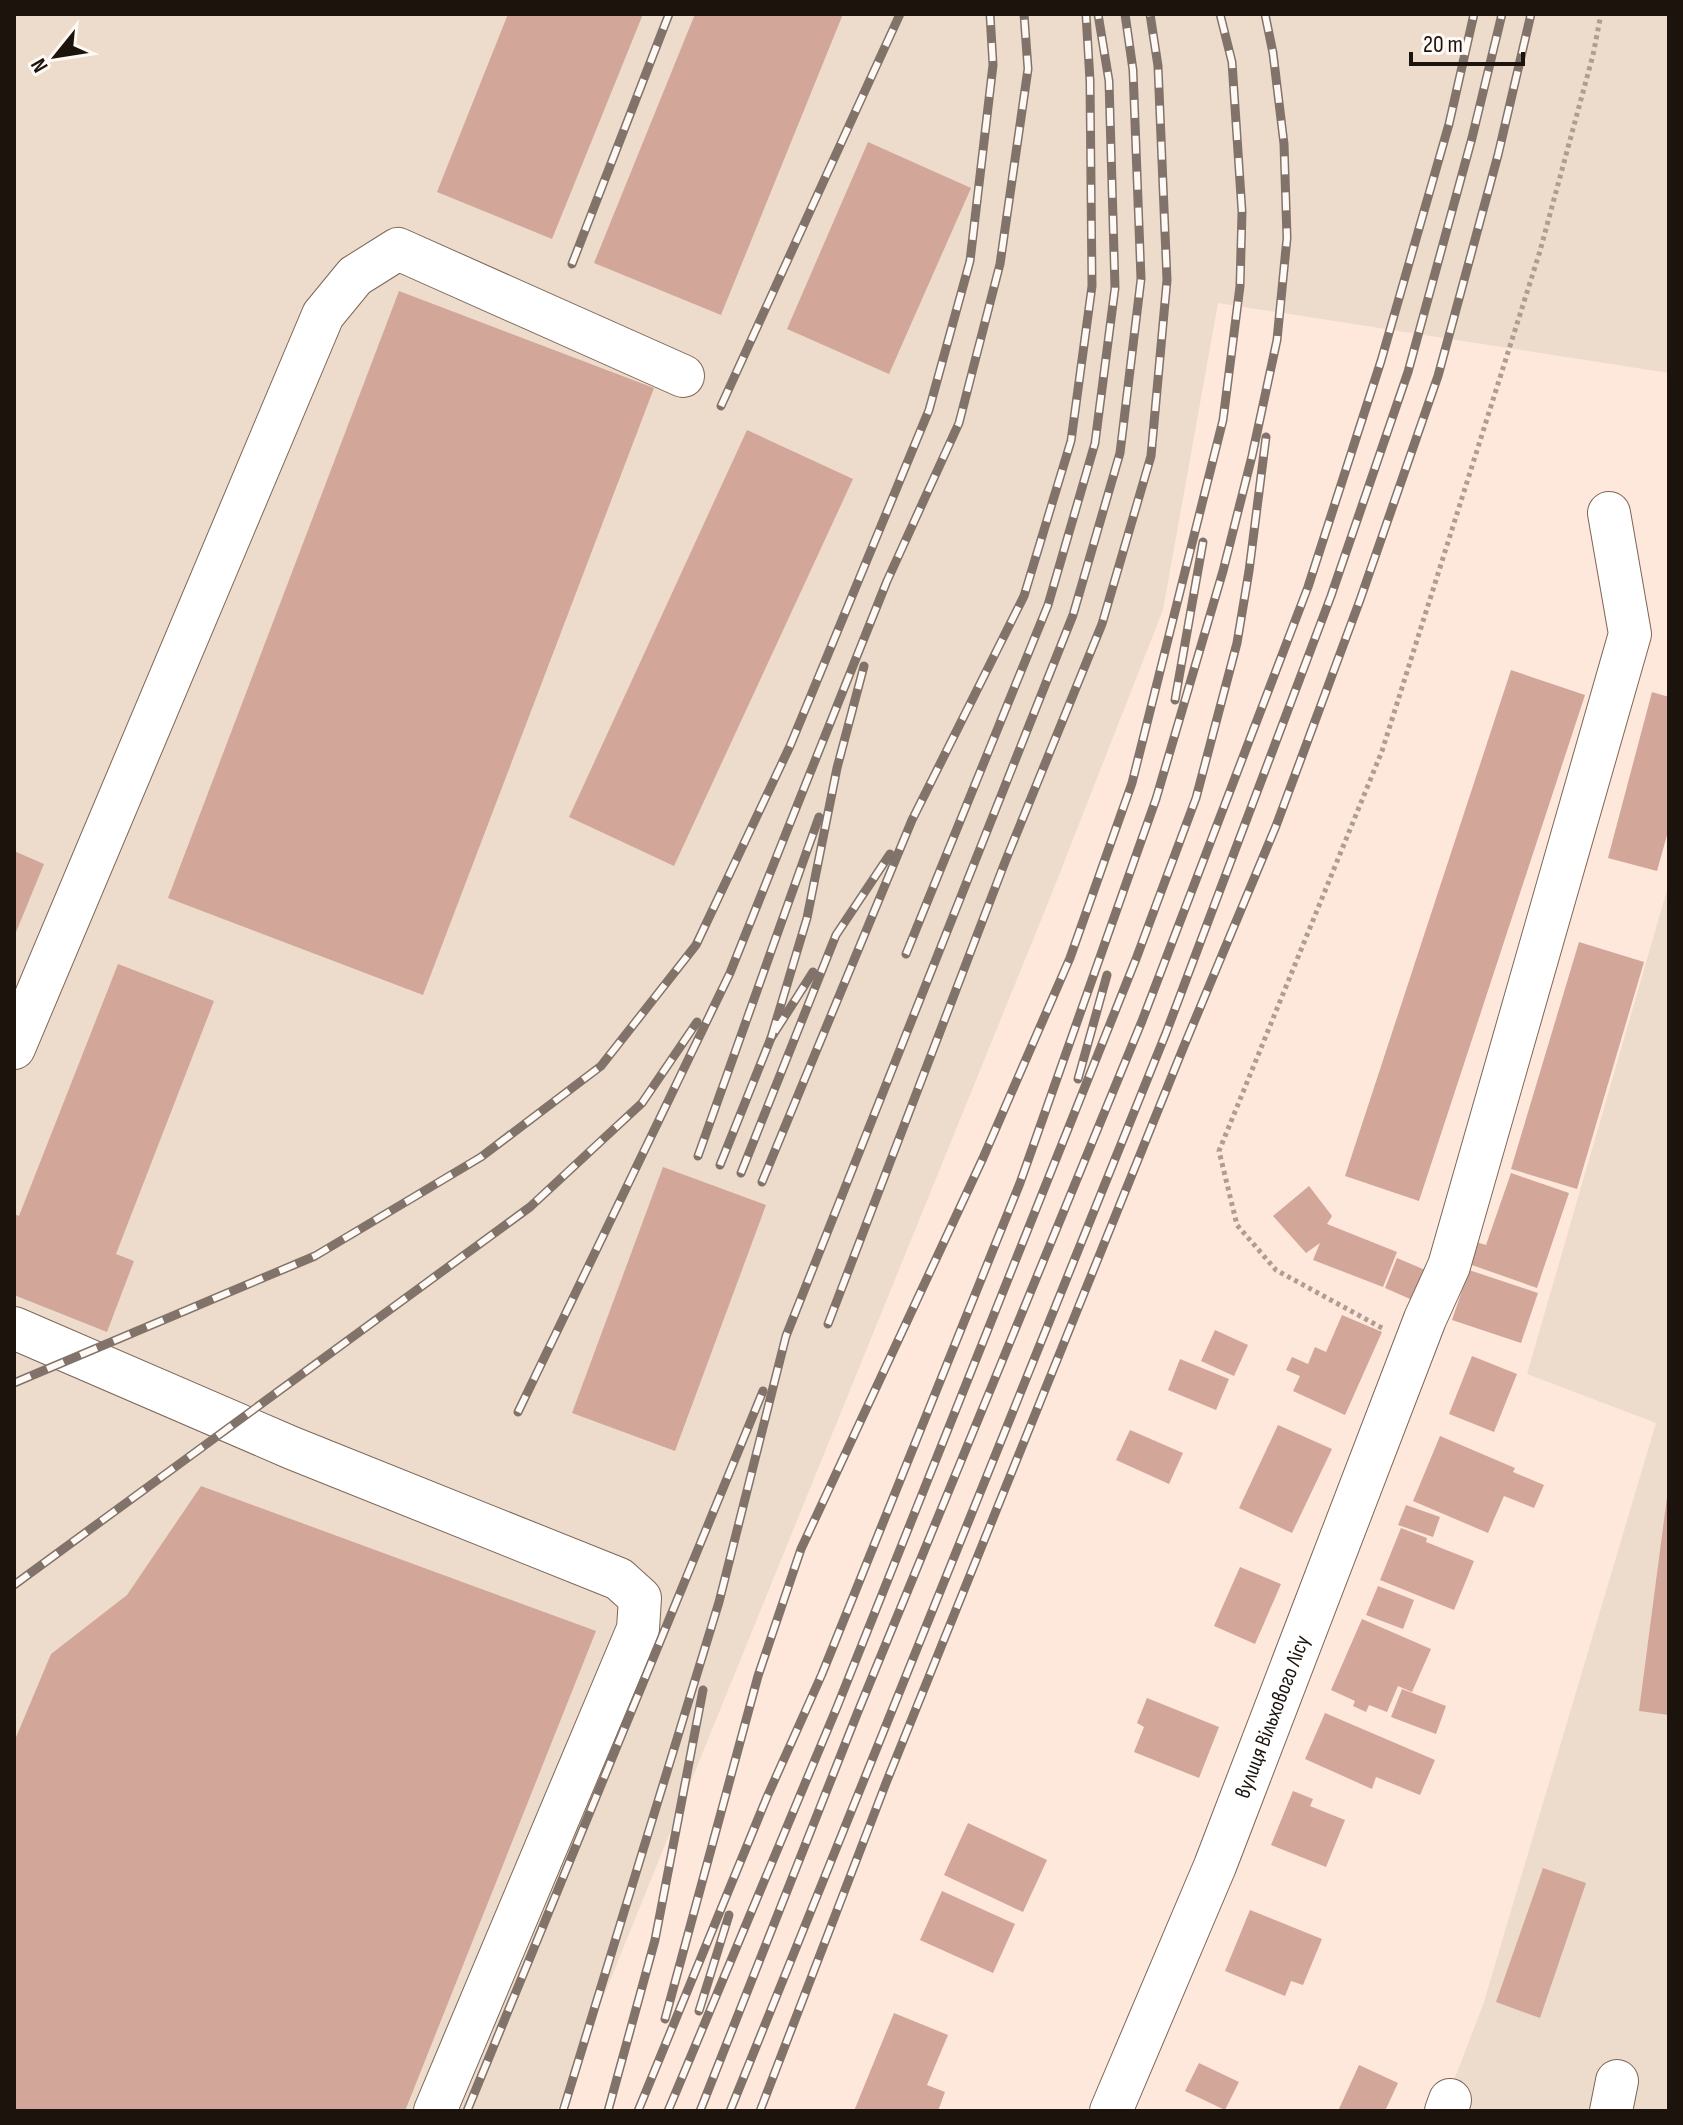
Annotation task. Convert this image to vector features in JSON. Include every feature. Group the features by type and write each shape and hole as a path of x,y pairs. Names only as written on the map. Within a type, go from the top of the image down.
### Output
{"street":[{"path":"14,1048 323,315 355,276 398,249 683,376"},
{"name":"вулиця Вільхового Лісу","path":"1111,2111 1215,1866 1420,1332 1449,1266 1630,634 1609,513"},
{"path":"14,1328 292,1448 619,1579 640,1598 638,1629 435,2111"}],"path":[{"path":"1420,1332 1276,1270 1237,1225 1219,1151 1382,751 1540,251 1593,55 1601,14"}],"shaded area":[{"path":"14,14 1669,14 1669,373 1218,303 1163,610 1048,903 557,2111 14,2111"},
{"path":"1669,883 1669,2111 1442,2111 1483,2005 1656,1423 1527,1374"}],"building":[{"path":"508,14 643,14 552,239 437,192"},
{"path":"695,14 843,14 721,315 594,263"},
{"path":"868,142 971,188 889,374 787,329"},
{"path":"399,291 654,388 423,995 168,898"},
{"path":"747,430 853,479 674,866 569,817"},
{"path":"1511,670 1585,695 1419,1201 1345,1176"},
{"path":"1652,692 1669,697 1669,828 1657,871 1608,858"},
{"path":"14,851 44,864 14,937"},
{"path":"1579,942 1644,962 1577,1189 1511,1169"},
{"path":"118,964 214,1001 116,1254 134,1261 107,1332 14,1295 14,1214 19,1216"},
{"path":"663,1167 766,1205 675,1451 572,1413"},
{"path":"1511,1173 1569,1193 1537,1288 1469,1264 1476,1242 1486,1245"},
{"path":"1309,1186 1332,1216 1327,1224 1397,1252 1383,1287 1313,1260 1320,1243 1306,1253 1273,1216"},
{"path":"1397,1258 1430,1272 1417,1302 1385,1288"},
{"path":"1469,1270 1538,1293 1521,1343 1452,1320"},
{"path":"1342,1315 1382,1332 1345,1415 1293,1391 1300,1376 1286,1370 1292,1357 1308,1364 1315,1347 1326,1352"},
{"path":"1215,1330 1248,1345 1234,1376 1201,1361"},
{"path":"1472,1356 1517,1374 1494,1432 1449,1414"},
{"path":"1180,1359 1229,1379 1216,1410 1168,1390"},
{"path":"1278,1425 1332,1449 1292,1533 1239,1508"},
{"path":"1130,1430 1183,1453 1169,1484 1116,1460"},
{"path":"1440,1436 1515,1468 1513,1472 1544,1485 1534,1508 1504,1496 1488,1533 1413,1501"},
{"path":"201,1486 596,1631 405,2111 14,2111 14,1742 51,1654 127,1595"},
{"path":"1669,1497 1669,1715 1639,1711"},
{"path":"1406,1505 1440,1517 1433,1537 1398,1525"},
{"path":"1401,1528 1427,1538 1426,1542 1474,1561 1454,1610 1380,1580"},
{"path":"1240,1567 1281,1584 1255,1644 1214,1626"},
{"path":"1378,1586 1414,1600 1403,1629 1366,1615"},
{"path":"1362,1619 1431,1649 1412,1692 1398,1686 1387,1712 1369,1705 1366,1712 1353,1706 1355,1701 1331,1690"},
{"path":"1402,1689 1446,1706 1436,1734 1391,1717"},
{"path":"1147,1698 1219,1727 1199,1778 1134,1752 1144,1727 1137,1723"},
{"path":"1325,1713 1435,1760 1420,1795 1376,1777 1372,1789 1305,1759"},
{"path":"1293,1791 1313,1799 1310,1806 1345,1820 1326,1867 1271,1845"},
{"path":"968,1823 1047,1860 1023,1912 944,1875"},
{"path":"1543,1868 1586,1883 1540,2018 1496,2002"},
{"path":"942,1891 1015,1924 993,1973 920,1940"},
{"path":"1250,1910 1322,1939 1303,1985 1291,1981 1285,1996 1225,1971"},
{"path":"894,2013 948,2035 927,2085 945,2092 938,2111 854,2111"},
{"path":"1199,2063 1239,2082 1225,2110 1185,2091"},
{"path":"1359,2065 1398,2083 1385,2111 1338,2111"}],"railway":[{"path":"572,264 669,14"},
{"path":"721,406 900,14"},
{"path":"14,1383 315,1256 481,1157 601,1066 696,945 790,746 929,410 970,261 993,65 990,14"},
{"path":"518,1412 730,973 887,581 959,423 1000,264 1028,69 1024,14"},
{"path":"762,1182 912,820 1024,596 1071,441 1092,286 1090,81 1086,14"},
{"path":"906,954 1048,605 1095,443 1115,288 1109,81 1098,14"},
{"path":"563,2111 719,1602 786,1336 1073,615 1120,453 1141,279 1133,70 1125,14"},
{"path":"828,1324 1005,862 1102,624 1151,456 1167,280 1158,66 1150,14"},
{"path":"665,2019 758,1676 801,1549 983,1158 1070,958 1132,783 1223,420 1240,286 1242,212 1232,62 1220,14"},
{"path":"638,2111 767,1797 822,1674 1020,1183 1156,799 1223,571 1277,340 1287,238 1284,144 1265,14"},
{"path":"700,2111 857,1714 1142,1021 1308,587 1381,361 1449,124 1474,14"},
{"path":"730,2111 1166,1033 1331,596 1408,372 1472,138 1502,14"},
{"path":"760,2111 886,1783 1276,826 1360,600 1438,376 1498,155 1531,14"},
{"path":"668,2111 837,1707 1136,959 1196,798 1237,643 1266,437"},
{"path":"1175,700 1203,542"},
{"path":"771,1038 807,918 837,768 864,666"},
{"path":"698,1156 819,817"},
{"path":"741,1173 836,935 890,854"},
{"path":"720,1165 771,1038 813,972"},
{"path":"1078,1079 1107,975"},
{"path":"14,1585 530,1207 642,1103 697,1022"},
{"path":"467,2111 763,1391"},
{"path":"608,2111 655,1940 703,1690"},
{"path":"699,2011 729,1915"}]}
